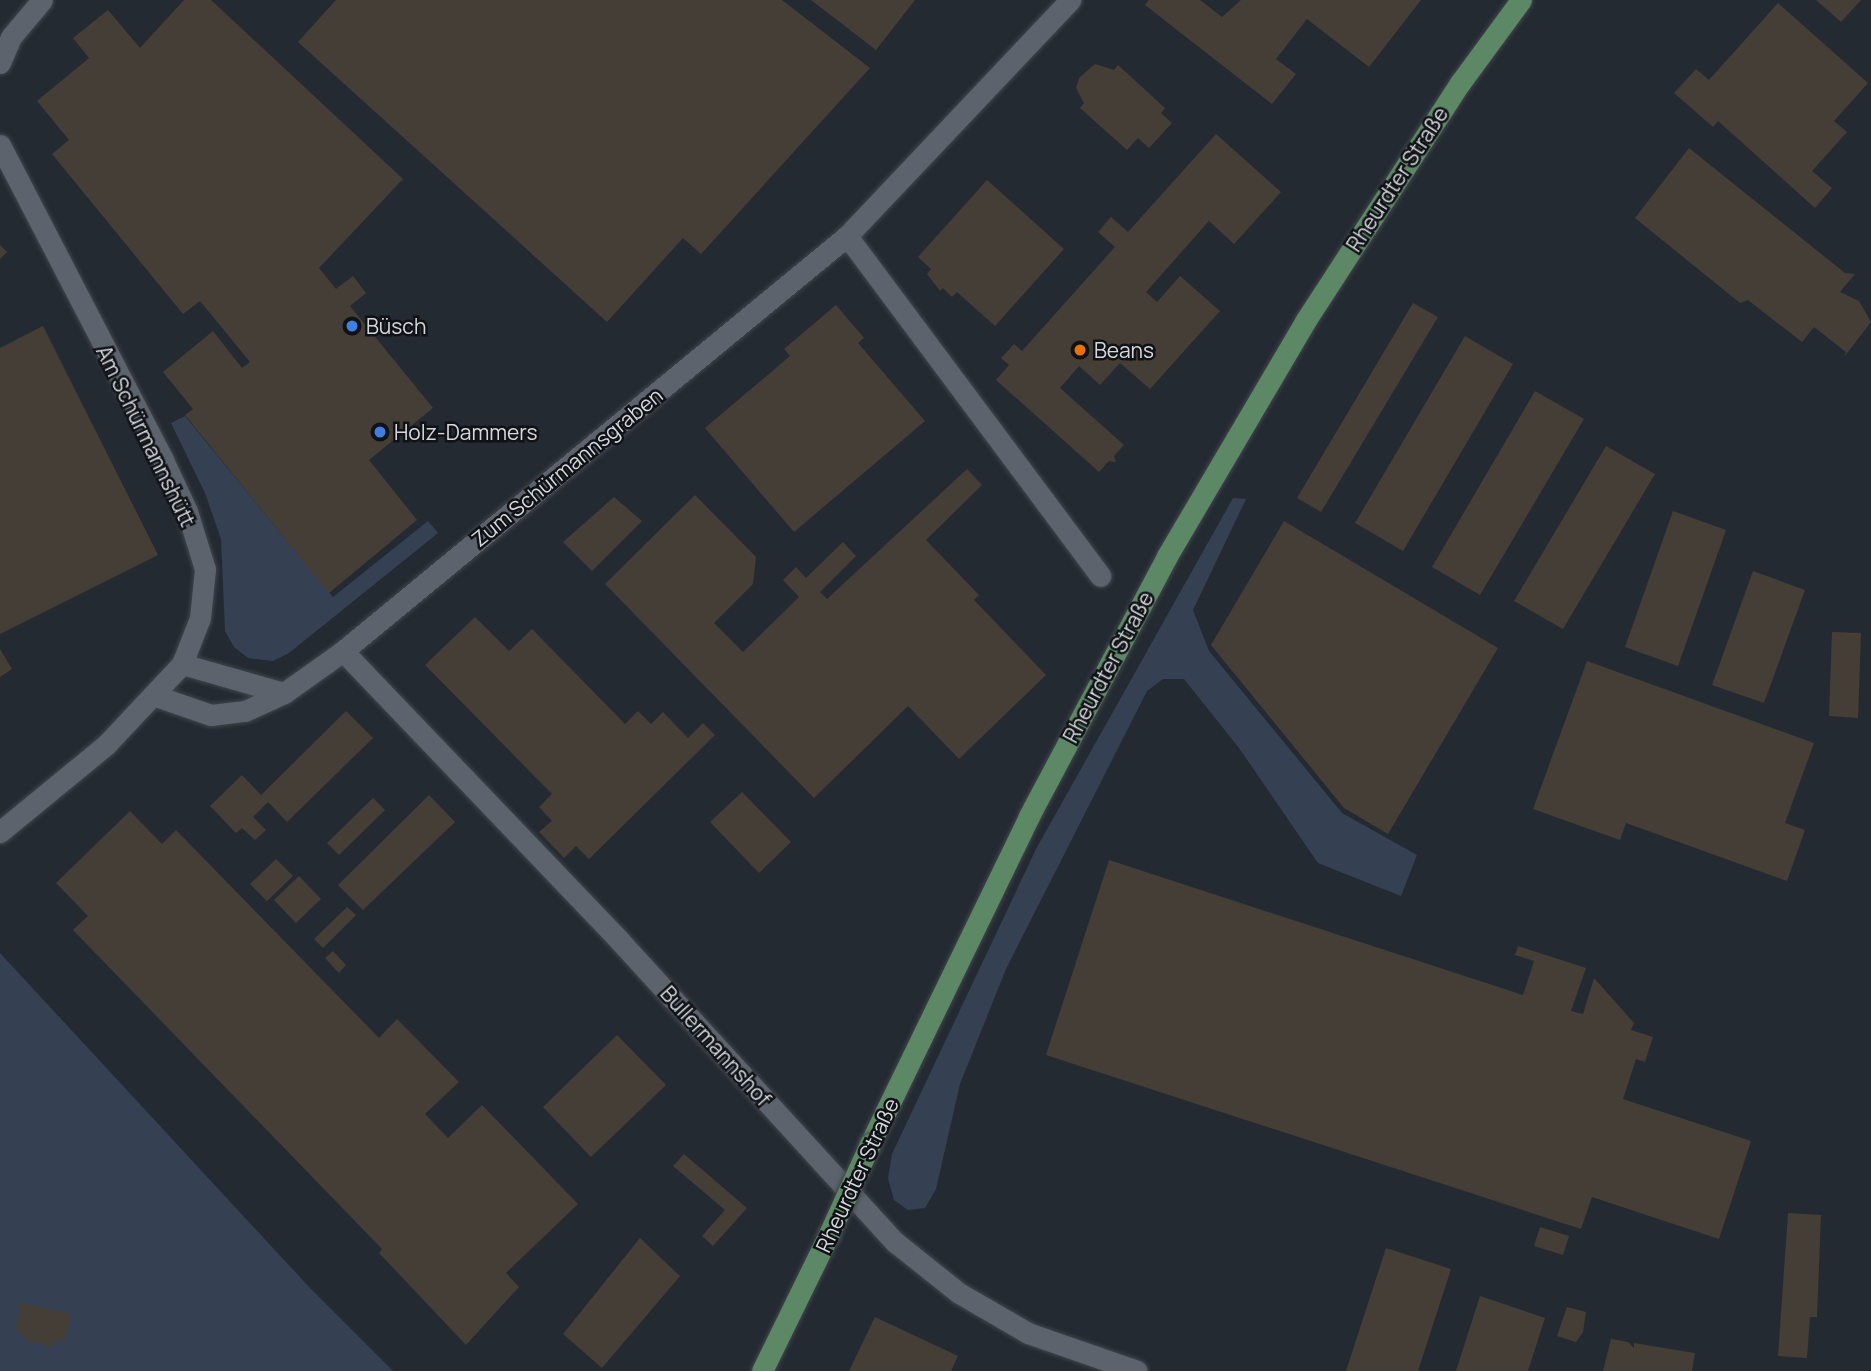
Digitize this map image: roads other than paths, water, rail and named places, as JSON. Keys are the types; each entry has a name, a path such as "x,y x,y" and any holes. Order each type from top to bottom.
{"main road":[{"name":"Rheurdter Straße","path":"762,1371 1029,816 1167,556 1306,320 1460,83 1521,0"}],"street":[{"path":"0,63 10,37 42,0"},
{"name":"Zum Schürmannsgraben","path":"156,696 211,715 245,711 284,693 343,651 847,236 1070,0"},
{"name":"Am Schürmannshütt","path":"0,145 187,511 205,569 200,618 182,664 156,696 107,744 0,832"},
{"path":"847,236 1100,576"},
{"name":"Bullermannshof","path":"343,651 619,940 895,1242 959,1293 1028,1333 1137,1371"},
{"path":"182,664 284,693"}],"place":[{"name":"Büsch","path":"352,326"},
{"name":"Beans","path":"1080,350"},
{"name":"Holz-Dammers","path":"380,432"}]}
